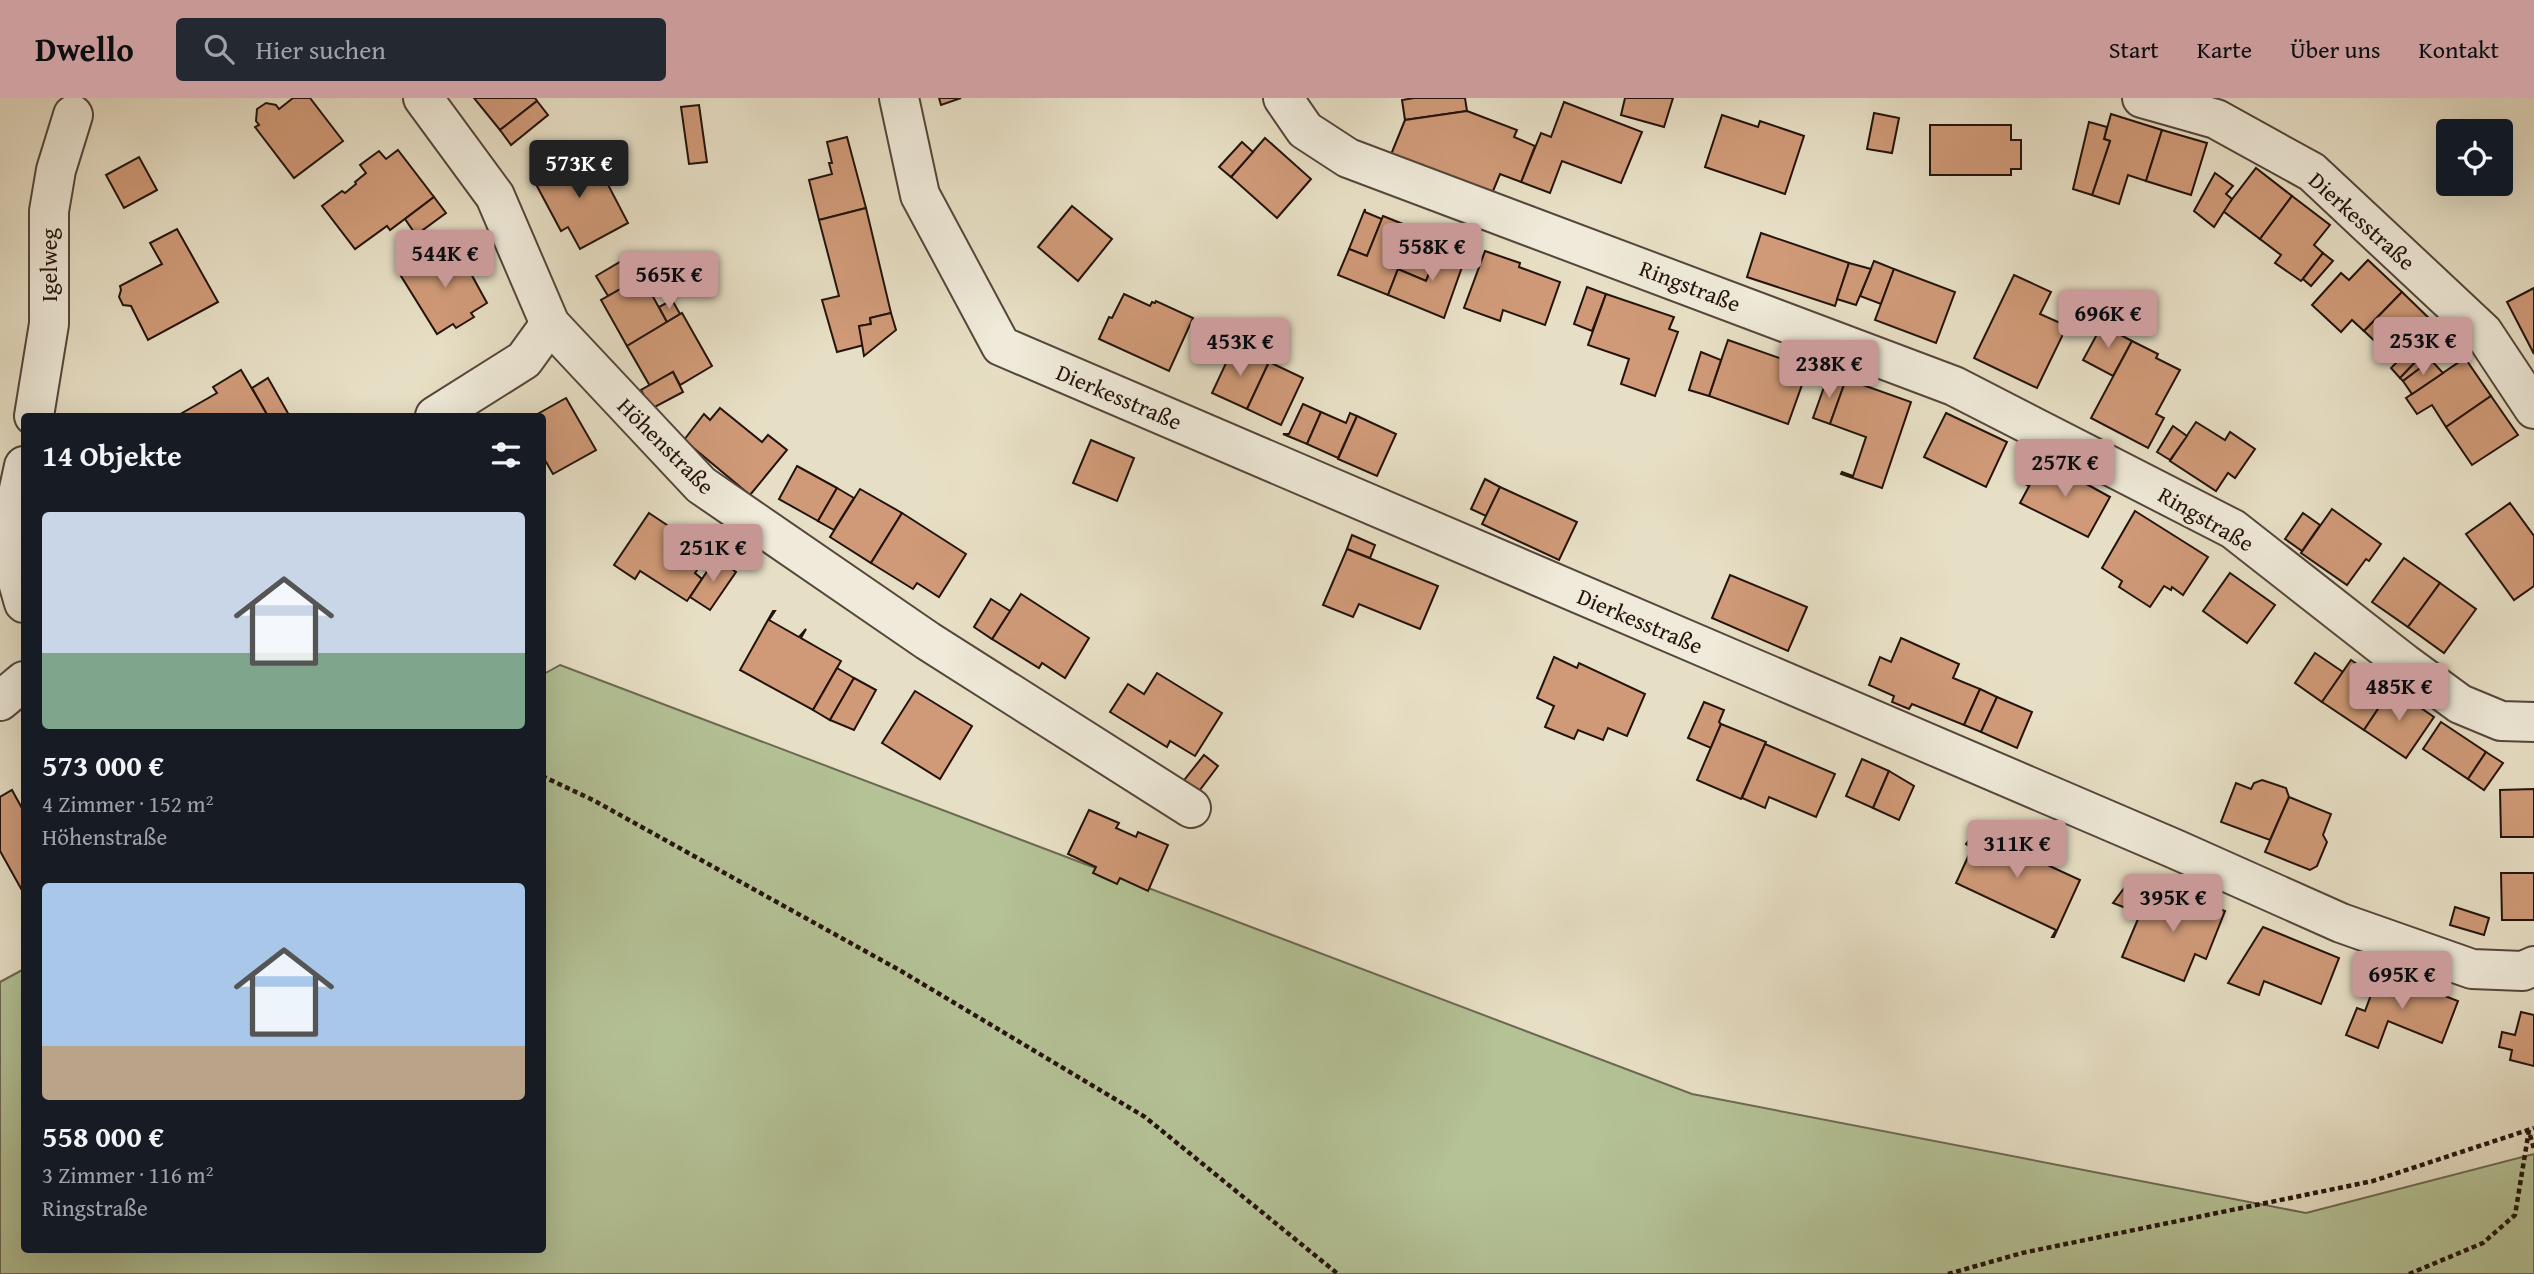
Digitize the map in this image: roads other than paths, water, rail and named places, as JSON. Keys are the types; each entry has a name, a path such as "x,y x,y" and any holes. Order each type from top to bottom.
{"street":[{"name":"Höhenstraße","path":"423,98 495,196 550,324 701,485 928,641 1191,808"},
{"name":"Dierkesstraße","path":"899,98 920,195 1002,346 2175,849 2341,923 2472,969 2523,971 2534,966"},
{"name":"Ringstraße","path":"1283,98 1305,130 1348,158 1954,386 2233,529 2460,704 2501,721 2534,722"},
{"name":"Dierkesstraße","path":"2142,98 2216,118 2312,172 2483,332 2534,409"},
{"name":"Igelweg","path":"35,413 50,324 50,211 56,170 73,114"},
{"path":"440,413 524,360 550,324"},
{"path":"21,481 8,544 21,592"},
{"path":"0,701 21,684"}]}
